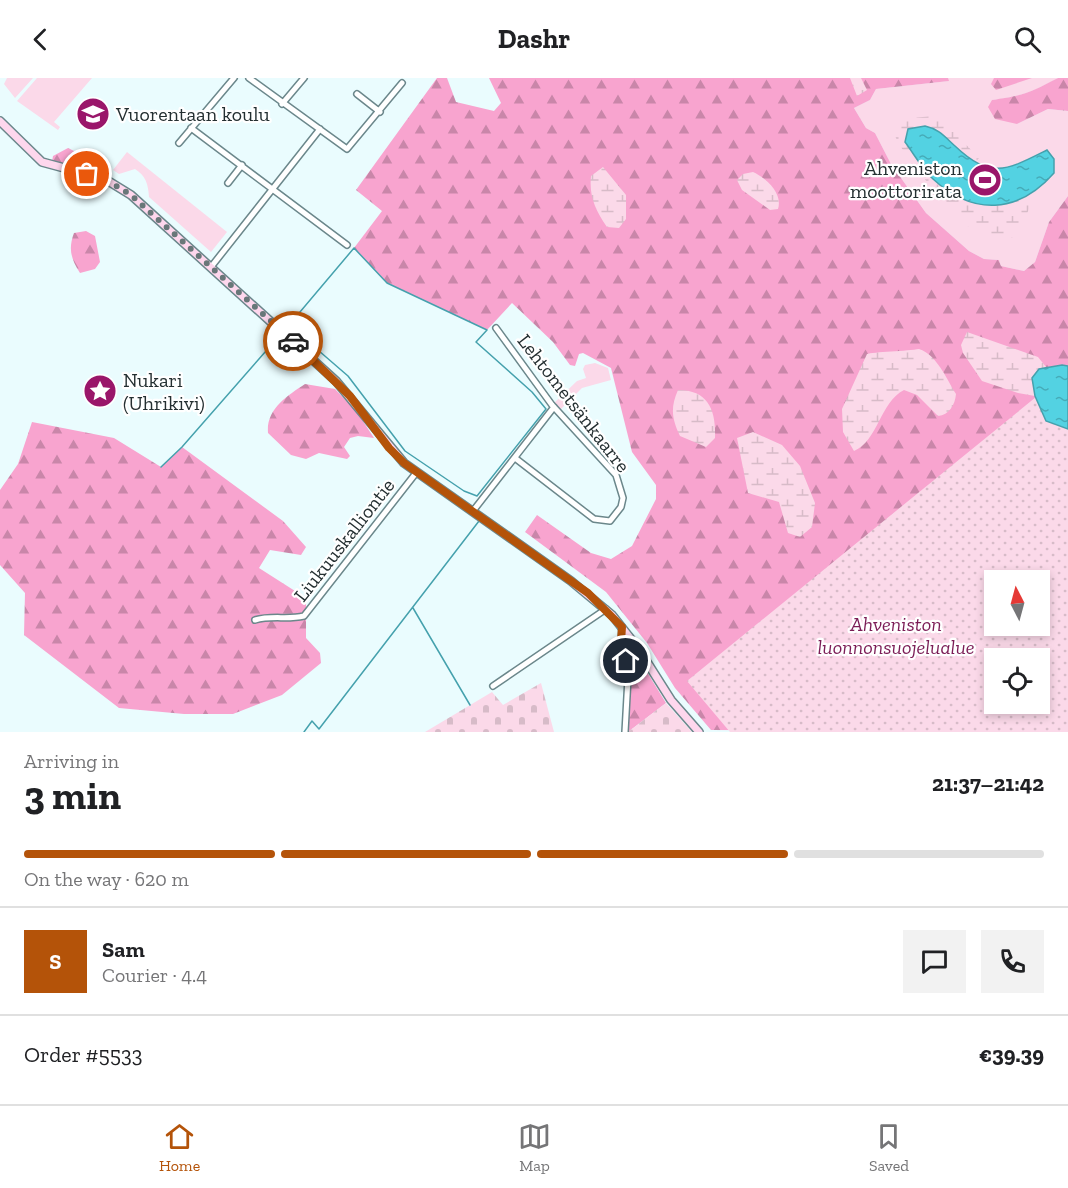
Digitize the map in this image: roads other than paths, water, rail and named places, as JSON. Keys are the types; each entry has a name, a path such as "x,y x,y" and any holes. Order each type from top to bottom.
{"main road":[{"path":"0,121 42,162 97,177 118,186 336,381 389,448 416,473 571,581 606,609 622,627 671,700 699,732"}],"street":[{"path":"179,143 234,78"},
{"path":"249,78 347,149 402,83"},
{"path":"282,104 304,78"},
{"path":"357,94 380,111"},
{"path":"191,128 273,187 347,245"},
{"path":"211,267 320,129"},
{"path":"228,183 242,165"},
{"name":"Lehtometsänkaarre","path":"496,328 554,407 616,475 623,498 616,517 603,522 594,519 515,458"},
{"path":"473,511 554,407"},
{"name":"Liukuuskalliontie","path":"255,620 268,616 293,618 304,616 416,473"},
{"path":"494,686 606,609"},
{"path":"622,627 620,633 628,678 625,732"}],"water":[{"path":"925,126 942,134 968,157 989,167 999,168 1021,163 1047,150 1054,159 1054,173 1040,187 1010,203 979,204 964,199 948,191 933,179 905,142 908,129"},
{"path":"1068,366 1068,429 1046,421 1035,396 1032,378 1039,369"}],"waterway":[{"path":"354,248 387,283 487,330 476,342 532,392 546,409 477,496 464,491 405,451 348,376 289,325 354,248"},
{"path":"161,467 182,447 280,335"},
{"path":"304,732 312,721 319,729 479,521"},
{"path":"413,608 470,705"}],"place":[{"name":"Vuorentaan koulu","path":"93,114"},
{"name":"Ahveniston moottorirata","path":"985,180"},
{"name":"Nukari (Uhrikivi)","path":"100,391"}],"park label":[{"name":"Ahveniston luonnonsuojelualue","path":"896,636"}]}
